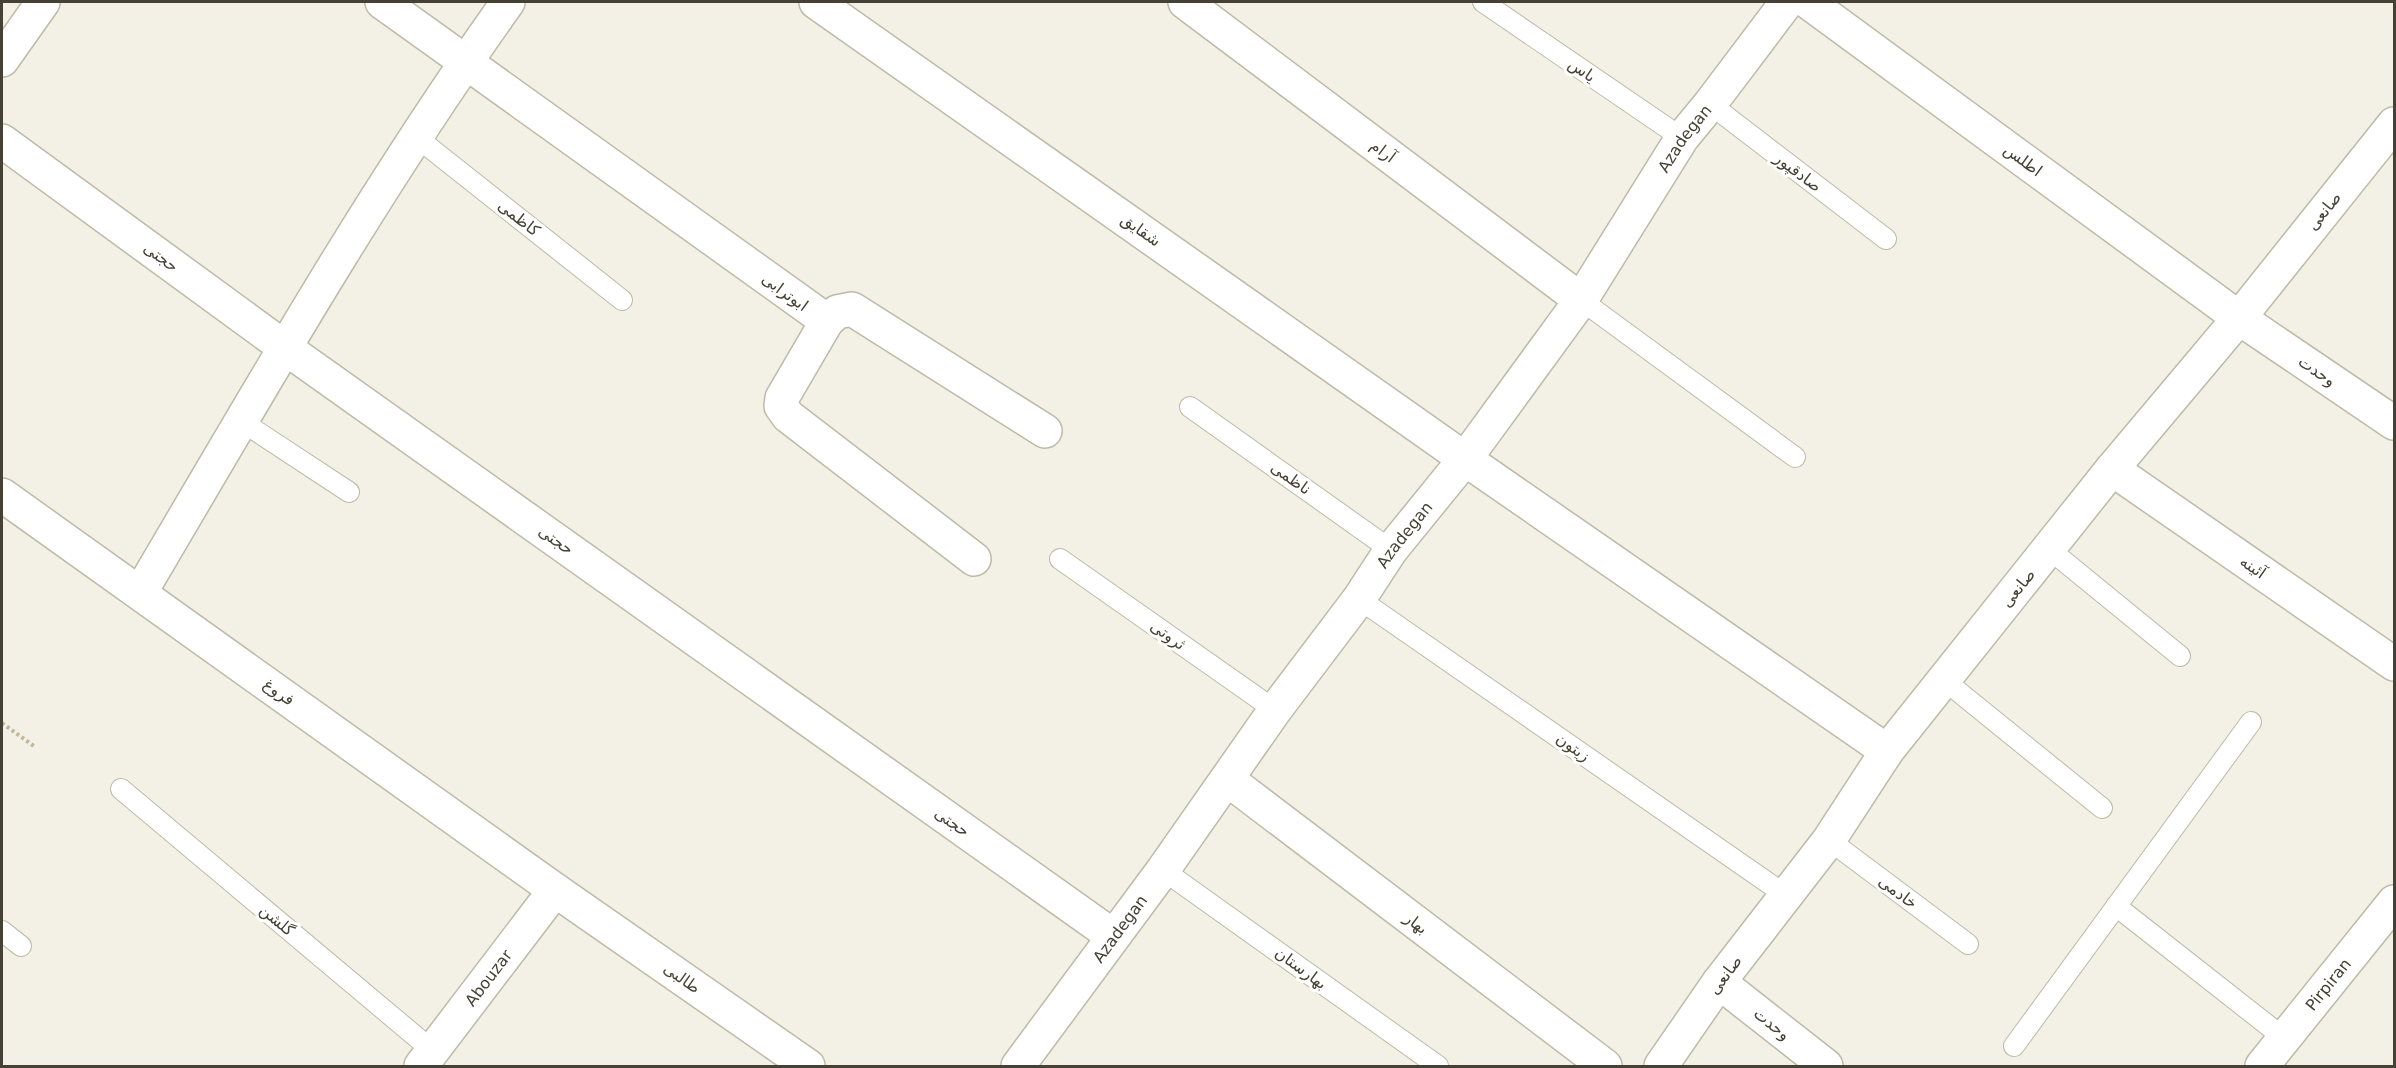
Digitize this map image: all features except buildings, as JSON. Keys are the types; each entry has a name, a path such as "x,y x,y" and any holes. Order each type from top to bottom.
{"street":[{"path":"2,60 43,2"},
{"name":"ابوترابی","path":"382,2 827,321 782,398 781,406 788,416 974,559"},
{"path":"140,593 284,347 415,136 508,2"},
{"name":"شقایق","path":"816,2 1465,459 1887,751"},
{"name":"آرام","path":"1185,2 1581,300"},
{"name":"Azadegan","path":"1018,1066 1163,870 1275,710 1359,599 1391,550 1465,459 1581,300 1682,138 1787,2"},
{"name":"اطلس","path":"1808,2 2239,318"},
{"name":"صانعی","path":"1661,1066 1719,982 1829,840 1887,751 2112,469 2389,140"},
{"name":"حجتی","path":"2,141 284,347 1113,936"},
{"path":"827,321 837,312 852,309 1045,431"},
{"name":"وحدت","path":"2239,318 2394,423"},
{"name":"آئینه","path":"2112,469 2394,664"},
{"name":"فروغ","path":"2,495 555,890"},
{"name":"بهار","path":"1227,779 1605,1066"},
{"name":"Abouzar","path":"427,1059 555,890"},
{"name":"طالبی","path":"555,890 808,1066"},
{"name":"Pirpiran","path":"2263,1066 2394,902"},
{"name":"وحدت","path":"1719,982 1826,1066"}],"lane":[{"name":"یاس","path":"1483,2 1682,138"},
{"name":"صادقپور","path":"1710,104 1886,239"},
{"name":"کاظمی","path":"415,136 622,300"},
{"path":"1581,300 1795,457"},
{"name":"ناظمی","path":"1190,407 1391,550"},
{"path":"241,421 349,492"},
{"path":"2049,549 2180,656"},
{"name":"ثروتی","path":"1060,560 1275,710"},
{"name":"زیتون","path":"1359,599 1787,896"},
{"path":"1944,680 2102,808"},
{"path":"2014,1046 2251,722"},
{"name":"گلشن","path":"121,789 427,1059"},
{"name":"خادمی","path":"1829,840 1968,944"},
{"name":"بهارستان","path":"1163,870 1438,1066"},
{"path":"2116,906 2284,1038"},
{"path":"2,931 21,946"}],"path":[{"path":"2,723 34,746"}]}
